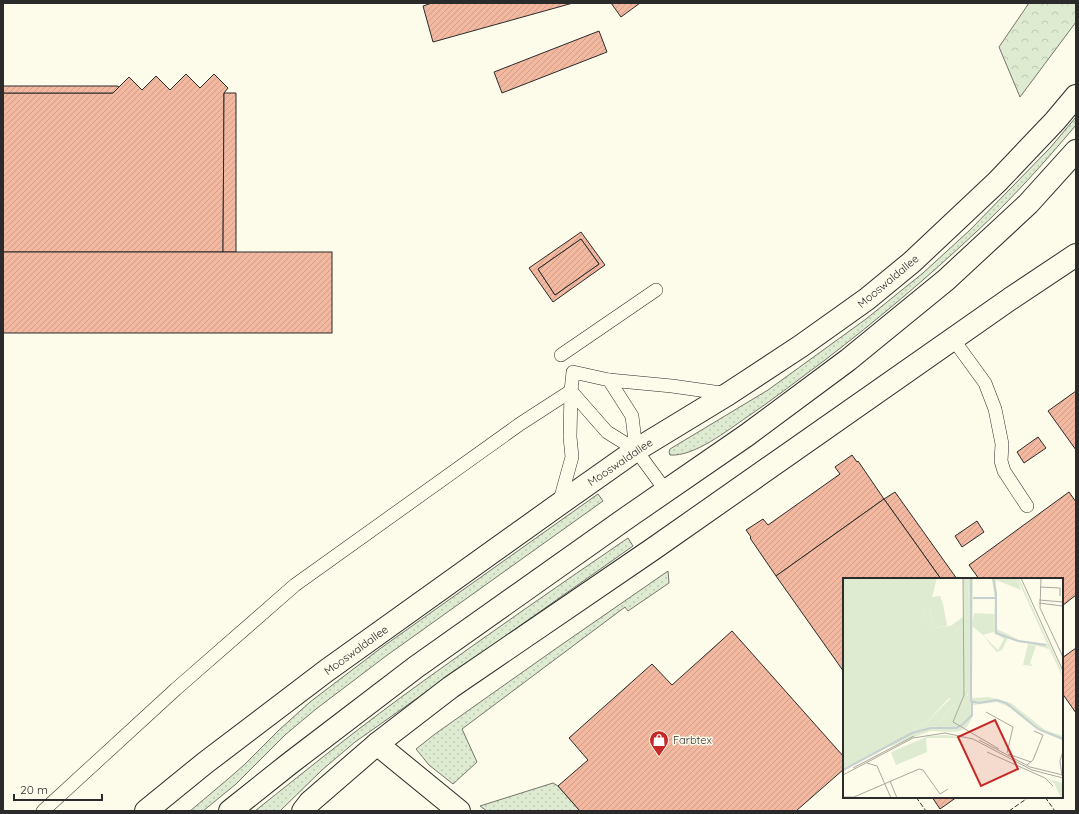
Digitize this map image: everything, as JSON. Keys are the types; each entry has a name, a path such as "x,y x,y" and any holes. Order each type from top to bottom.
{"main road":[{"name":"Mooswaldallee","path":"146,811 205,763 326,671 558,505 636,450 728,394 801,346 867,299 912,262 996,182 1055,121 1076,96"},
{"path":"230,811 416,667 747,435 848,360 946,280 1028,204 1076,151"},
{"path":"303,811 310,802 377,744 451,687 653,549 1076,255"},
{"path":"377,744 459,811"}],"lane":[{"path":"560,355 656,290"},
{"path":"954,339 985,383 997,416 1002,444 1001,461 1004,471 1027,506"},
{"path":"558,505 572,458 570,437 573,372 608,380 672,386 728,394"},
{"path":"608,380 632,416 636,450"},
{"path":"571,392 607,432 636,450 666,491"},
{"path":"43,811 176,689 295,585 520,424 571,392"}],"green space":[{"path":"1029,3 1076,3 1076,22 1020,97 999,47"},
{"path":"1076,117 1076,125 1001,208 939,266 883,314 825,360 721,435 689,452 670,455 670,449 768,390 866,319 923,273 970,230 1050,148"},
{"path":"598,494 603,501 386,656 316,709 285,735 236,784 203,811 190,811 244,765 310,702 381,648"},
{"path":"628,538 633,546 355,742 322,770 280,811 255,811 338,745 401,698 499,627"},
{"path":"668,571 669,583 628,611 625,607 462,729 477,762 453,784 429,765 416,749 551,652"},
{"path":"553,783 558,786 580,811 487,811 480,806"}],"building":[{"path":"432,3 573,3 433,42 423,6"},
{"path":"611,3 640,3 621,17"},
{"path":"599,31 607,52 502,93 494,72"},
{"path":"186,74 200,88 214,74 228,88 224,93 223,252 3,252 3,93 113,93 129,77 142,90 156,76 170,90"},
{"path":"3,86 119,87 113,93 3,93"},
{"path":"224,93 236,93 236,252 223,252"},
{"path":"581,232 605,265 553,302 529,268","holes":["581,239 599,264 555,295 538,269"]},
{"path":"581,239 599,264 555,295 538,269"},
{"path":"3,252 332,252 332,333 3,333"},
{"path":"1076,391 1076,450 1048,411"},
{"path":"1038,437 1046,448 1024,463 1017,452"},
{"path":"852,455 857,462 858,461 884,499 776,576 746,530 763,519 768,525 840,474 835,467"},
{"path":"895,492 956,578 940,578 884,499"},
{"path":"1069,492 1076,502 1076,595 1063,605 1063,578 978,578 969,565"},
{"path":"884,499 940,578 843,578 843,671 776,576"},
{"path":"977,521 984,532 962,547 955,536"},
{"path":"732,631 843,756 843,770 796,811 580,811 558,786 588,760 569,738 652,664 672,685"},
{"path":"1076,648 1076,713 1063,694 1063,657"},
{"path":"933,798 956,798 940,809"}],"fence":[{"path":"917,798 926,811"},
{"path":"1009,811 1028,798"},
{"path":"1046,798 1055,811"}],"place":[{"name":"Farbtex","path":"659,757"}]}
